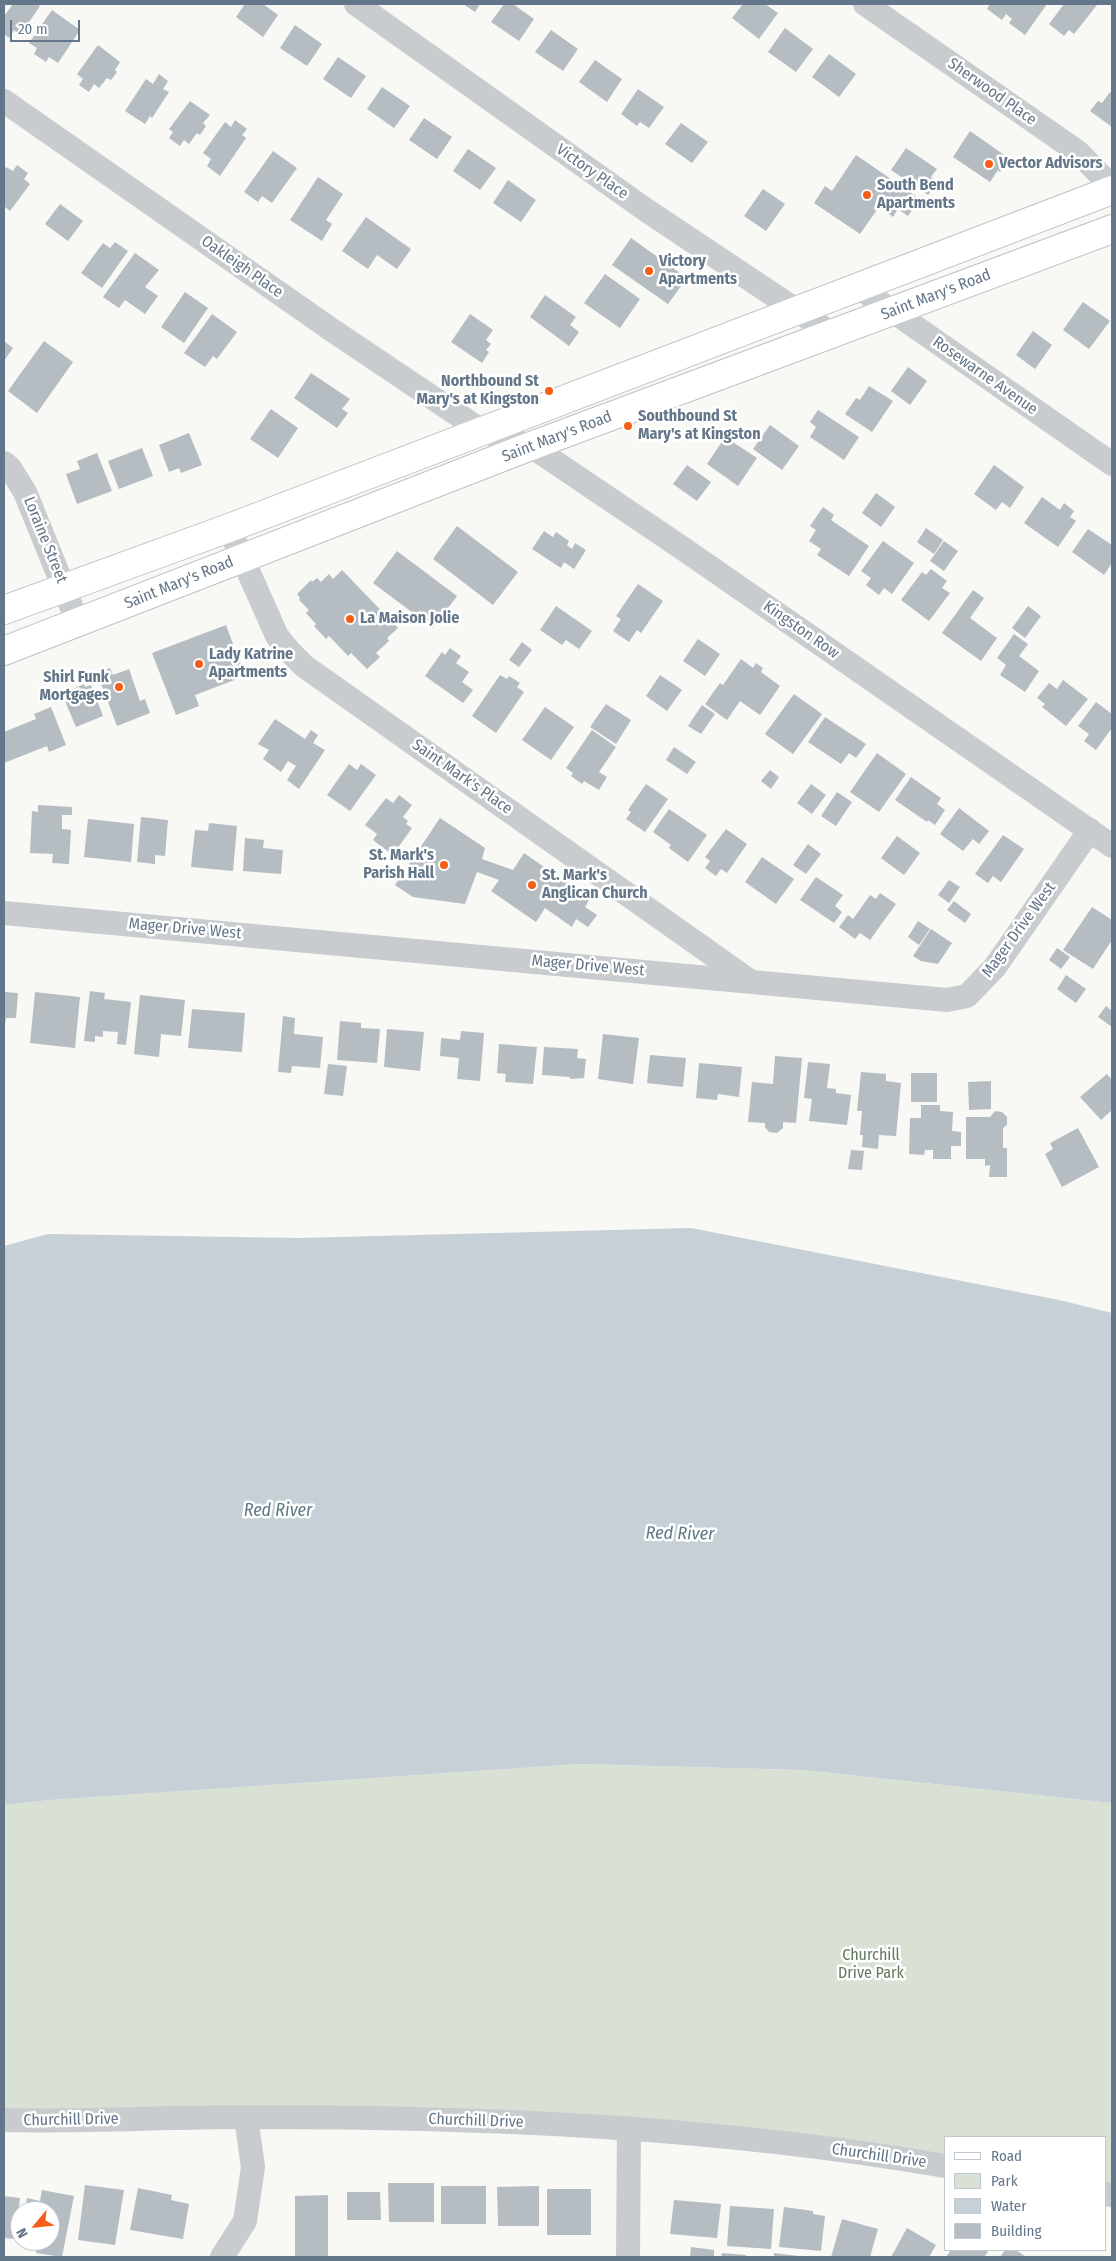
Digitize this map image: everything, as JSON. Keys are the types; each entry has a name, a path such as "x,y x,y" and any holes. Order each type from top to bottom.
{"main road":[{"name":"Saint Mary's Road","path":"4,610 229,528 1112,190"},
{"name":"Saint Mary's Road","path":"4,651 531,446 1112,229"}],"street":[{"name":"Victory Place","path":"356,4 646,210 832,334"},
{"name":"Sherwood Place","path":"865,4 1078,152 1112,186"},
{"name":"Oakleigh Place","path":"4,101 482,431"},
{"name":"Rosewarne Avenue","path":"858,287 1112,464"},
{"name":"Kingston Row","path":"482,431 531,446 685,550 1112,846"},
{"name":"Loraine Street","path":"4,463 10,468 26,492 78,623"},
{"name":"Saint Mark's Place","path":"229,528 277,636 304,666 748,980"},
{"name":"Mager Drive West","path":"4,913 748,980 947,1000 967,996 995,967 1090,830"},
{"name":"Churchill Drive","path":"4,2120 246,2117 492,2120 629,2128 788,2144 894,2157 944,2166"},
{"path":"222,2257 245,2221 253,2167 246,2117"},
{"path":"628,2257 629,2128"}],"green space":[{"name":"Churchill Drive Park","path":"580,1764 803,1770 1112,1803 1112,2195 1106,2194 1106,2136 944,2136 944,2166 629,2128 4,2120 4,1805 50,1800"}],"water":[{"name":"Red River","path":"691,1228 1059,1300 1112,1313 1112,1803 803,1770 580,1764 50,1800 4,1805 4,1246 48,1234 299,1238"}],"building":[{"path":"13,4 37,4 40,6 20,35 14,30 9,38 4,34 4,16"},
{"path":"245,4 263,4 278,15 263,37 236,17"},
{"path":"463,4 480,4 475,12"},
{"path":"504,4 513,4 534,19 519,41 491,22"},
{"path":"743,4 765,4 778,13 759,39 732,18"},
{"path":"990,4 1047,4 1025,35 1009,23 1012,19 1006,14 1002,20 987,9"},
{"path":"1064,4 1097,5 1074,34 1069,30 1064,36 1049,24"},
{"path":"52,10 80,30 58,63 49,57 46,62 34,54 37,48 29,43"},
{"path":"295,25 322,44 307,66 280,48"},
{"path":"785,28 813,49 796,72 768,52"},
{"path":"551,30 578,49 563,71 535,52"},
{"path":"98,45 120,62 115,70 117,72 111,80 107,78 99,88 94,84 89,92 79,85 83,79 77,74"},
{"path":"829,54 856,74 839,97 812,77"},
{"path":"338,57 366,76 351,98 323,79"},
{"path":"595,60 622,79 607,102 579,82"},
{"path":"159,74 168,81 163,89 169,92 152,118 150,116 145,124 125,111 146,79 153,84"},
{"path":"382,87 410,106 394,128 367,109"},
{"path":"638,89 664,107 649,128 640,122 637,126 621,114"},
{"path":"1110,92 1112,94 1112,127 1090,111 1098,101 1102,103"},
{"path":"190,101 210,115 203,123 206,126 200,135 197,133 189,144 184,140 180,146 169,138 173,132 169,129"},
{"path":"424,118 452,137 437,159 409,140"},
{"path":"235,120 247,129 242,135 246,138 220,176 207,166 211,159 203,153 225,122 231,127"},
{"path":"681,123 708,142 692,163 665,144"},
{"path":"970,131 1010,159 1000,172 998,170 990,182 953,157"},
{"path":"906,148 937,169 931,177 938,182 928,195 891,170"},
{"path":"468,149 496,168 480,190 453,171"},
{"path":"273,151 297,168 272,203 262,196 258,202 244,192"},
{"name":"South Bend Apartments","path":"856,155 920,199 908,216 898,209 893,217 879,207 860,234 814,203 825,186 832,191"},
{"path":"17,165 28,173 24,179 30,184 10,211 4,206 4,170 6,167 13,171"},
{"path":"318,177 343,194 326,220 332,224 322,241 290,220"},
{"path":"508,180 536,200 521,222 493,203"},
{"path":"763,189 785,204 766,231 744,216"},
{"path":"60,204 83,221 68,241 45,224"},
{"path":"366,217 411,249 397,269 377,255 368,269 342,251"},
{"name":"Victory Apartments","path":"631,238 687,278 668,304 612,265"},
{"path":"115,242 128,251 102,288 81,273 103,243 110,248"},
{"path":"135,253 159,270 145,287 158,296 145,314 125,300 119,308 103,297"},
{"path":"605,274 640,299 620,328 584,303"},
{"path":"185,292 208,308 184,343 161,327"},
{"path":"545,295 576,317 570,325 579,332 569,346 530,317"},
{"path":"1083,302 1110,321 1089,349 1063,330"},
{"path":"212,314 237,332 217,359 213,356 205,367 184,353"},
{"path":"470,314 493,330 486,340 491,344 486,350 489,352 482,363 451,342"},
{"path":"1033,331 1052,345 1035,369 1016,355"},
{"path":"4,341 13,348 4,361"},
{"path":"44,341 73,362 37,413 8,391"},
{"path":"908,367 927,381 910,405 891,391"},
{"path":"311,373 350,399 342,409 348,413 337,428 294,398"},
{"path":"869,386 893,401 872,432 845,414 856,398 860,400"},
{"path":"271,409 298,428 278,458 250,439"},
{"path":"818,410 859,437 844,460 810,437 816,427 810,422"},
{"path":"770,425 799,446 782,470 753,449"},
{"path":"189,433 202,465 181,473 179,468 169,472 159,445"},
{"path":"725,437 757,458 738,486 707,464"},
{"path":"142,448 153,476 119,489 108,461"},
{"path":"97,453 112,491 77,504 66,474 80,469 77,461"},
{"path":"687,465 711,482 697,501 673,484"},
{"path":"994,465 1024,487 1010,508 1002,502 996,510 974,494"},
{"path":"876,493 895,507 881,527 862,513"},
{"path":"1042,497 1060,510 1064,503 1074,511 1070,517 1076,521 1058,547 1024,523"},
{"path":"823,507 834,515 831,520 869,546 849,576 817,555 821,549 809,541 816,530 810,526"},
{"path":"457,526 518,572 493,605 433,559"},
{"path":"926,528 943,540 934,554 917,542"},
{"path":"1088,529 1112,545 1112,563 1104,575 1072,552"},
{"path":"544,531 553,537 556,532 569,541 567,545 572,549 575,543 586,550 574,569 564,562 561,568 532,549"},
{"path":"883,541 914,563 892,594 884,588 879,595 866,585 871,578 861,571"},
{"path":"944,541 958,551 944,571 930,561"},
{"path":"397,551 457,596 433,628 373,583"},
{"path":"931,569 947,581 942,588 950,593 929,621 901,600 922,572 926,575"},
{"name":"La Maison Jolie","path":"342,570 398,628 387,638 389,641 376,653 380,657 367,669 351,653 348,656 329,636 326,639 314,626 316,624 306,613 309,610 299,600 300,598 297,594 311,580 312,582 317,578 321,582 329,574 333,579"},
{"path":"638,584 663,601 641,633 637,630 629,642 613,631 621,619 616,616"},
{"path":"973,590 984,598 970,618 997,638 981,661 942,633"},
{"path":"556,606 592,631 579,649 566,640 562,645 540,630"},
{"path":"1028,606 1041,616 1025,638 1012,628"},
{"name":"Lady Katrine Apartments","path":"226,625 245,676 195,695 199,706 176,715 152,653"},
{"path":"1014,634 1028,644 1019,656 1039,671 1025,692 1000,675 1006,665 997,658"},
{"path":"698,639 720,654 705,676 683,661"},
{"path":"522,642 532,650 519,667 509,660"},
{"path":"450,648 461,656 456,663 469,672 462,682 473,690 463,703 425,676 442,652 445,655"},
{"path":"741,659 753,668 756,663 763,668 761,672 780,686 760,715 740,701 727,720 705,704 720,683 723,685"},
{"name":"Shirl Funk Mortgages","path":"110,668 113,675 129,669 140,701 145,699 150,713 117,726 97,673"},
{"path":"500,675 507,679 509,676 520,683 517,687 524,692 496,733 472,716"},
{"path":"660,675 682,690 667,711 646,696"},
{"path":"1063,680 1088,699 1066,726 1042,707 1045,704 1037,698 1049,683 1057,689"},
{"path":"84,684 85,687 91,685 103,716 76,727 62,694"},
{"path":"794,694 822,714 793,754 765,734"},
{"path":"1096,702 1112,714 1112,728 1096,750 1084,741 1089,734 1078,726"},
{"path":"606,704 631,720 616,744 590,727"},
{"path":"702,705 715,714 701,734 688,726"},
{"path":"51,707 66,745 49,752 47,746 4,763 4,732 36,719 34,714"},
{"path":"545,707 574,727 551,760 522,740"},
{"path":"825,717 866,744 856,758 849,753 841,764 808,742"},
{"path":"275,719 305,739 311,730 318,735 313,743 325,750 299,789 287,780 296,766 288,761 281,772 263,759 269,750 258,744"},
{"path":"592,730 616,747 599,772 607,777 599,790 584,781 582,784 571,776 573,773 566,768"},
{"path":"674,747 696,762 687,774 666,760"},
{"path":"877,753 906,774 879,812 850,792"},
{"path":"349,764 357,770 361,764 376,775 350,811 327,795"},
{"path":"770,770 779,777 771,789 761,781"},
{"path":"911,777 941,798 937,804 945,810 935,825 928,820 927,822 895,800"},
{"path":"646,784 668,799 645,832 626,819 631,812 628,810"},
{"path":"811,784 826,795 812,814 797,803"},
{"path":"837,792 852,802 836,826 821,816"},
{"path":"399,795 412,805 403,817 408,821 406,824 412,828 397,849 394,845 389,852 373,840 377,834 365,825 386,798 393,803"},
{"path":"38,805 72,807 72,815 62,815 62,829 71,830 69,864 52,863 53,854 30,853 32,811 38,812"},
{"path":"959,808 989,831 979,844 973,839 963,851 940,834"},
{"path":"669,809 707,835 688,862 669,848 671,845 653,832"},
{"path":"141,817 168,820 165,856 155,855 155,864 137,862"},
{"path":"440,818 485,848 482,859 513,870 524,853 590,899 585,907 597,915 588,927 576,919 572,927 545,908 536,922 491,891 499,880 477,872 465,904 413,897 395,885"},
{"path":"88,819 134,824 131,862 84,857"},
{"path":"209,823 237,826 233,871 191,867 195,830 208,831"},
{"path":"726,829 747,844 727,873 721,869 716,876 705,868 710,861 705,857"},
{"path":"1003,835 1024,849 1001,882 993,876 988,883 975,874"},
{"path":"897,836 920,853 904,875 881,858"},
{"path":"245,838 264,840 263,848 283,850 281,874 243,871"},
{"path":"808,844 821,854 806,874 793,865"},
{"path":"762,857 794,879 776,904 745,882"},
{"path":"816,877 843,895 835,906 842,912 834,923 800,900"},
{"path":"949,880 960,887 949,903 938,895"},
{"path":"880,893 896,904 870,940 860,933 855,939 839,927 848,915 853,919 870,895 876,899"},
{"path":"954,901 971,914 965,923 947,910"},
{"path":"1092,907 1112,920 1112,940 1093,969 1063,950"},
{"path":"918,921 930,929 919,945 908,937"},
{"path":"931,929 952,943 938,964 921,961 913,956"},
{"path":"1057,948 1070,957 1061,969 1049,960"},
{"path":"1066,975 1086,989 1076,1003 1057,989"},
{"path":"90,991 105,993 104,999 131,1002 126,1045 117,1044 118,1032 103,1031 103,1037 95,1036 95,1042 84,1041"},
{"path":"4,992 18,993 16,1018 6,1018 5,1024"},
{"path":"35,992 80,997 75,1048 30,1043"},
{"path":"140,995 185,1000 181,1036 161,1034 159,1057 134,1054"},
{"path":"1106,1006 1112,1011 1112,1027 1098,1017"},
{"path":"192,1009 245,1013 242,1052 188,1048"},
{"path":"283,1016 295,1018 294,1034 323,1037 320,1068 292,1066 291,1073 278,1072"},
{"path":"340,1021 361,1023 361,1028 380,1029 377,1063 337,1060"},
{"path":"387,1029 424,1032 420,1071 384,1067"},
{"path":"461,1031 484,1033 480,1081 457,1079 459,1058 440,1056 441,1038 460,1040"},
{"path":"603,1034 639,1038 633,1084 598,1079"},
{"path":"499,1044 537,1047 533,1084 505,1082 506,1074 497,1073"},
{"path":"544,1047 578,1049 577,1058 586,1059 584,1078 571,1079 569,1077 542,1075"},
{"path":"650,1055 686,1058 683,1087 647,1083"},
{"path":"775,1056 802,1058 796,1123 783,1122 783,1128 777,1133 769,1132 765,1127 765,1123 748,1122 752,1082 773,1084"},
{"path":"808,1062 830,1064 827,1088 836,1089 836,1093 851,1095 847,1125 809,1121 812,1099 804,1098"},
{"path":"699,1063 742,1067 739,1097 718,1094 717,1100 696,1098"},
{"path":"328,1064 347,1066 343,1096 324,1094"},
{"path":"861,1072 886,1074 886,1081 901,1083 896,1136 879,1135 878,1149 862,1147 863,1135 860,1135 862,1111 857,1111"},
{"path":"911,1073 937,1073 937,1102 911,1102"},
{"path":"1107,1074 1112,1080 1112,1110 1101,1120 1080,1097"},
{"path":"991,1081 991,1109 969,1110 968,1082"},
{"path":"921,1105 940,1105 940,1111 953,1112 952,1131 961,1132 961,1146 951,1146 951,1159 933,1159 933,1150 925,1150 924,1155 909,1154 910,1118 921,1118"},
{"path":"995,1111 1002,1112 1007,1117 1007,1125 1003,1128 1003,1148 1007,1148 1007,1177 989,1177 990,1165 985,1166 985,1159 966,1159 966,1117 990,1117"},
{"path":"1078,1128 1099,1167 1062,1187 1045,1154 1053,1149 1050,1143"},
{"path":"851,1150 864,1151 862,1170 848,1169"},
{"path":"388,2183 434,2183 434,2222 389,2222"},
{"path":"85,2185 124,2190 115,2245 78,2240"},
{"path":"441,2186 486,2186 486,2224 441,2224"},
{"path":"539,2186 539,2226 498,2226 497,2187"},
{"path":"138,2188 172,2195 171,2200 189,2204 183,2239 130,2230"},
{"path":"547,2189 591,2189 591,2235 547,2235"},
{"path":"42,2190 74,2196 62,2257 36,2253 36,2251 60,2251 60,2201 40,2201"},
{"path":"347,2192 380,2192 381,2220 347,2220"},
{"path":"328,2195 328,2257 295,2257 295,2196"},
{"path":"4,2196 20,2198 20,2201 10,2201 10,2239 4,2238"},
{"path":"27,2198 40,2201 27,2201"},
{"path":"674,2200 721,2204 717,2238 670,2234"},
{"path":"730,2206 774,2209 771,2249 727,2246"},
{"path":"784,2207 813,2211 813,2214 825,2216 821,2251 779,2247"},
{"path":"842,2219 878,2229 870,2257 831,2257"},
{"path":"907,2228 936,2245 929,2257 891,2257"},
{"path":"691,2247 714,2250 714,2257 690,2257"},
{"path":"950,2251 988,2252 984,2257 946,2257"},
{"path":"1004,2251 1017,2251 1026,2257 1000,2257"},
{"path":"722,2253 746,2255 746,2257 721,2257"},
{"path":"774,2253 799,2256 799,2257 774,2257"}],"place":[{"name":"Vector Advisors","path":"989,164"},
{"name":"South Bend Apartments","path":"867,195"},
{"name":"Victory Apartments","path":"649,271"},
{"name":"Northbound St Mary's at Kingston","path":"549,391"},
{"name":"Southbound St Mary's at Kingston","path":"628,426"},
{"name":"La Maison Jolie","path":"350,619"},
{"name":"Lady Katrine Apartments","path":"199,664"},
{"name":"Shirl Funk Mortgages","path":"119,687"},
{"name":"St. Mark's Parish Hall","path":"444,865"},
{"name":"St. Mark's Anglican Church","path":"532,885"}]}
